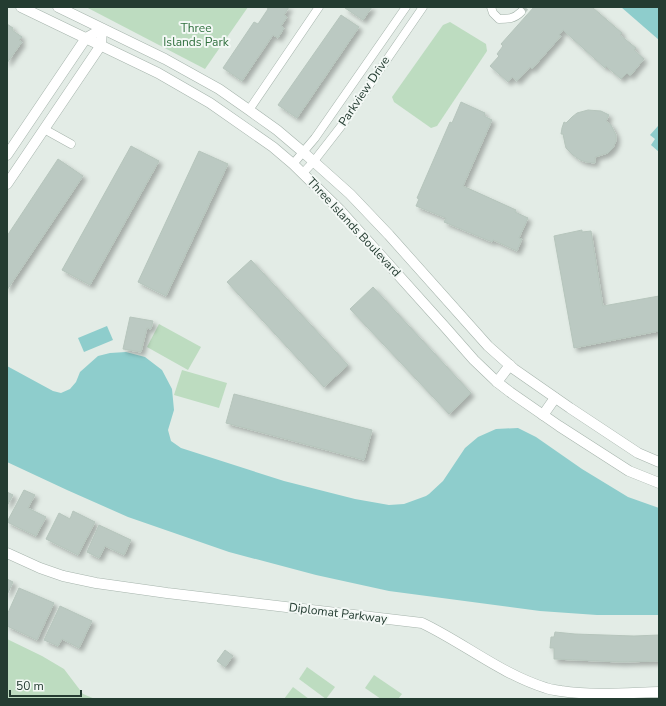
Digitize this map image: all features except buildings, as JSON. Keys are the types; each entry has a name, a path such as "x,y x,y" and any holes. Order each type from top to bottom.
{"street":[{"name":"Three Islands Boulevard","path":"21,7 158,73 210,103 273,147 303,173 339,209 474,360 497,382 543,415 629,471 659,483"},
{"name":"Three Islands Boulevard","path":"58,7 165,59 219,89 277,130 350,194 488,346 510,365 555,398 638,453 659,462"},
{"path":"249,110 320,7"},
{"name":"Parkview Drive","path":"292,164 315,138 406,7"},
{"name":"Parkview Drive","path":"303,173 342,125 423,7"},
{"path":"491,7 493,13 499,19 509,19 521,12"},
{"path":"7,155 86,38 102,28"},
{"path":"7,184 101,45 102,28"},
{"path":"44,129 71,144"},
{"path":"497,382 510,365"},
{"path":"543,415 555,398"},
{"name":"Diplomat Parkway","path":"7,553 40,568 63,576 96,583 167,593 422,623 439,631 522,679 548,688 577,693 603,694 659,692"}],"green space":[{"name":"Three Islands Park","path":"86,7 248,7 205,69"},
{"path":"450,22 486,44 487,51 437,126 431,128 394,102 392,97 443,25"},
{"path":"159,324 201,347 188,370 147,347"},
{"path":"182,370 227,383 219,408 174,395"},
{"path":"7,639 42,656 64,669 83,694 95,699 7,699"},
{"path":"307,667 335,687 326,699 299,679"},
{"path":"374,675 402,694 398,699 381,699 365,688"},
{"path":"293,687 309,699 284,699"}],"water":[{"path":"621,7 659,7 659,40"},
{"path":"658,126 659,152 651,145 655,139 650,135"},
{"path":"107,326 113,340 84,352 78,338"},
{"path":"126,352 145,357 162,370 172,389 174,410 168,430 171,441 181,448 284,481 355,499 389,505 404,504 426,496 443,481 465,448 478,437 496,429 518,428 536,437 582,469 628,497 659,508 659,615 597,615 540,611 389,591 316,575 229,552 128,517 7,462 7,366 53,391 61,393 70,389 76,382 80,372 98,356 110,353"}],"tunnel":[{"path":"521,12 525,7"}]}
